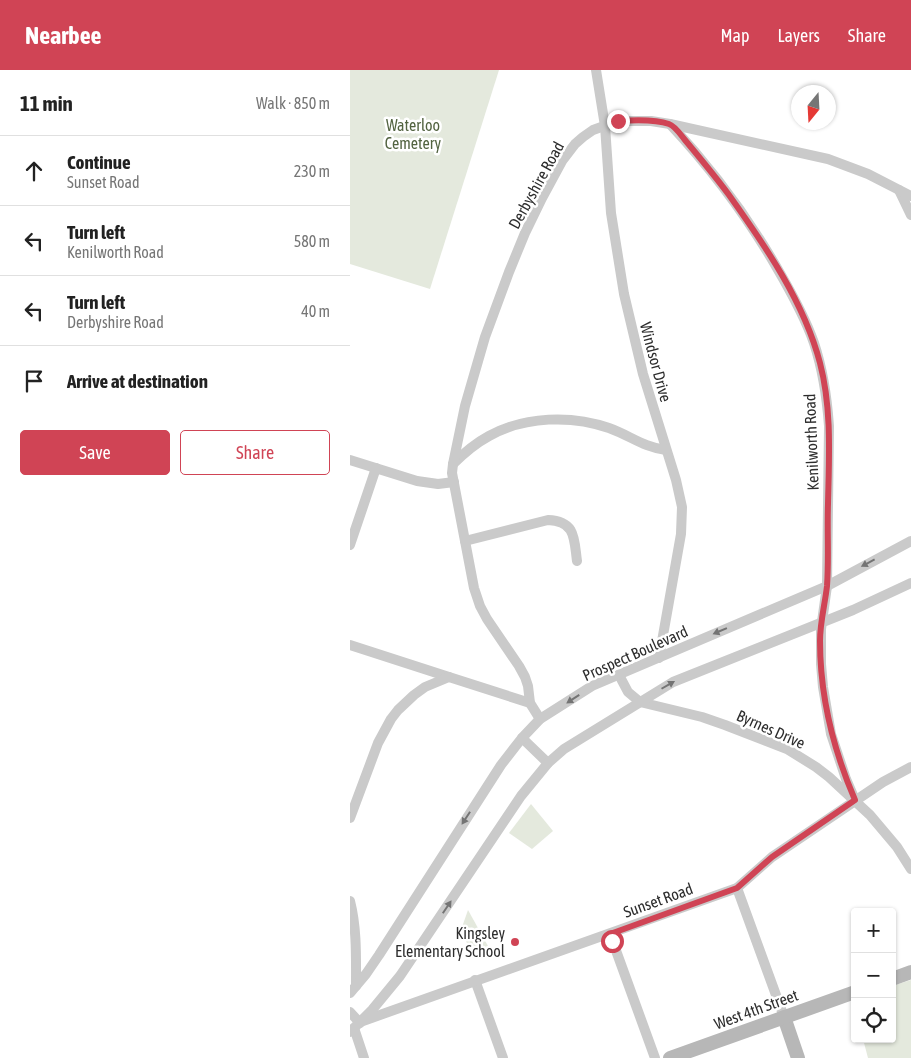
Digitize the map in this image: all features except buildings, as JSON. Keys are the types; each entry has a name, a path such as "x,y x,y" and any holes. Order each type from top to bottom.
{"main road":[{"path":"896,978 911,972"},
{"name":"West 4th Street","path":"670,1058 851,993"},
{"path":"784,1018 798,1058"}],"street":[{"name":"Windsor Drive","path":"596,70 605,126 611,213 624,294 643,374 680,493 682,507 681,534 659,658"},
{"name":"Derbyshire Road","path":"454,482 453,464 465,406 485,337 509,272 542,198 568,152 593,130 626,120 670,124 828,159 868,174 911,196"},
{"name":"Kenilworth Road","path":"670,124 726,191 775,265 798,306 820,364 825,385 829,426 827,586 820,640 821,664 826,711 838,756 855,800"},
{"path":"899,190 911,215"},
{"path":"453,464 471,448 503,429 550,419 595,424 624,434 646,445 666,450"},
{"path":"350,460 428,484 454,482 474,588 480,606 525,677 530,703 540,719"},
{"path":"350,545 376,468"},
{"path":"466,541 548,520 556,521 564,523 574,535 577,561"},
{"name":"Prospect Boulevard","path":"353,989 379,955 491,779 522,738 540,719 592,686 827,586 911,541"},
{"path":"356,1026 400,976 521,796 548,763 564,749 673,682 852,610 911,583"},
{"path":"350,645 530,703"},
{"path":"619,675 628,692 640,702"},
{"path":"350,818 378,744 391,719 398,710 425,687 449,677"},
{"name":"Byrnes Drive","path":"640,702 702,717 787,749 816,767 855,800 884,830 911,869"},
{"path":"522,738 548,763"},
{"name":"Sunset Road","path":"356,1026 476,980 737,888 772,857 855,800 911,767"},
{"path":"737,888 784,1018"},
{"path":"350,901 356,930 353,989"},
{"path":"610,934 655,1058"},
{"path":"476,980 503,1058"},
{"path":"350,1012 356,1026 364,1058"}],"green space":[{"name":"Waterloo Cemetery","path":"350,70 499,70 430,289 350,264"},
{"path":"531,804 553,831 532,849 509,833"},
{"path":"468,910 488,946 472,954 461,930"},
{"path":"911,980 911,1058 868,1058 864,1043 896,1043 896,985"}],"place":[{"name":"Kingsley Elementary School","path":"515,942"}],"route":[{"path":"612,941 610,934 737,888 772,857 855,800 831,734 823,688 820,640 827,586 829,426 825,385 814,344 798,306 766,249 726,191 682,136 670,124 634,120 618,121"}]}
